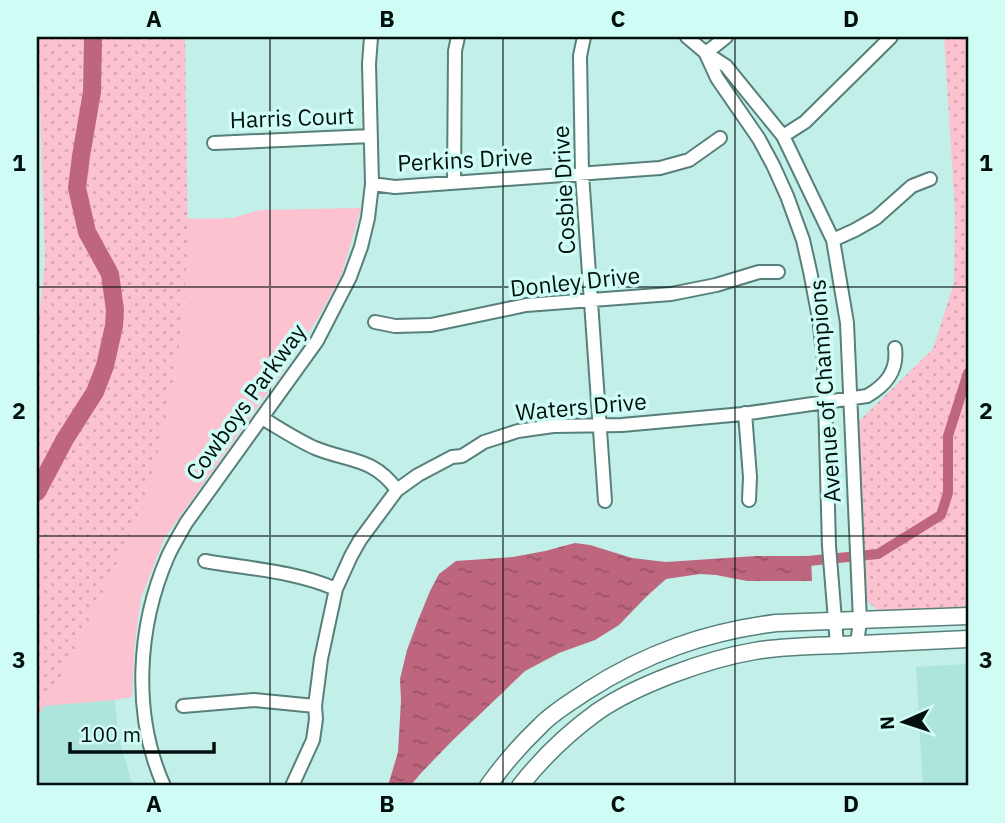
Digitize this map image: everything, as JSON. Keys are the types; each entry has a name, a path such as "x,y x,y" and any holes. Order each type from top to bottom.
{"main road":[{"path":"488,786 541,724 568,703 626,667 680,643 746,627 776,623 968,616"},
{"path":"520,786 568,734 606,707 654,682 719,659 791,647 968,639"}],"street":[{"name":"Cowboys Parkway","path":"164,786 145,716 143,655 151,607 169,554 186,523 317,341 351,277 362,247 372,184 369,64 371,37"},
{"path":"454,183 457,37"},
{"name":"Cosbie Drive","path":"584,37 580,56 582,174 605,502"},
{"name":"Avenue of Champions","path":"687,37 726,66 783,136 832,240 847,323 860,621 857,644"},
{"path":"706,53 726,37"},
{"path":"783,136 805,122 891,37"},
{"name":"Avenue of Champions","path":"706,53 717,78 774,165 803,240 819,317 824,360 829,547 837,645"},
{"name":"Harris Court","path":"214,143 371,136"},
{"name":"Perkins Drive","path":"372,184 395,187 660,168 689,160 720,138"},
{"path":"832,240 876,218 912,186 930,179"},
{"name":"Donley Drive","path":"375,322 395,326 431,325 526,305 671,294 716,285 759,272 778,272"},
{"name":"Waters Drive","path":"292,786 313,740 321,659 337,589 355,547 397,490 452,457 462,456 484,443 518,431 553,426 646,423 867,396 888,380 895,368 895,348"},
{"path":"745,413 749,500"},
{"path":"262,418 317,448 379,470 390,479 397,490"},
{"path":"205,561 289,573 337,589"},
{"path":"183,706 254,700 315,706"}],"shaded area":[{"path":"38,37 185,37 188,245 183,326 165,425 146,501 69,662 37,718 37,337 45,262"},
{"path":"944,37 968,37 968,607 881,613 869,603 866,596 858,422 933,349 954,283 955,210"},
{"path":"361,208 342,274 318,318 164,539 141,598 132,697 43,706 69,662 146,501 165,425 183,326 187,219 233,218 260,210"},
{"path":"968,664 968,783 923,786 916,667"},
{"path":"115,700 118,736 133,786 37,786 37,718 43,706"}],"water":[{"path":"575,543 632,558 666,562 756,556 811,556 812,581 747,581 700,574 666,579 619,625 595,640 559,653 525,671 453,740 410,786 388,786 398,752 400,679 417,623 439,574 456,561 513,557"}],"waterway":[{"path":"37,492 65,439 95,392 105,366 114,326 115,310 110,274 87,232 77,188 92,92 93,37"},
{"path":"798,562 878,554 941,515 948,493 948,436 968,373"}]}
